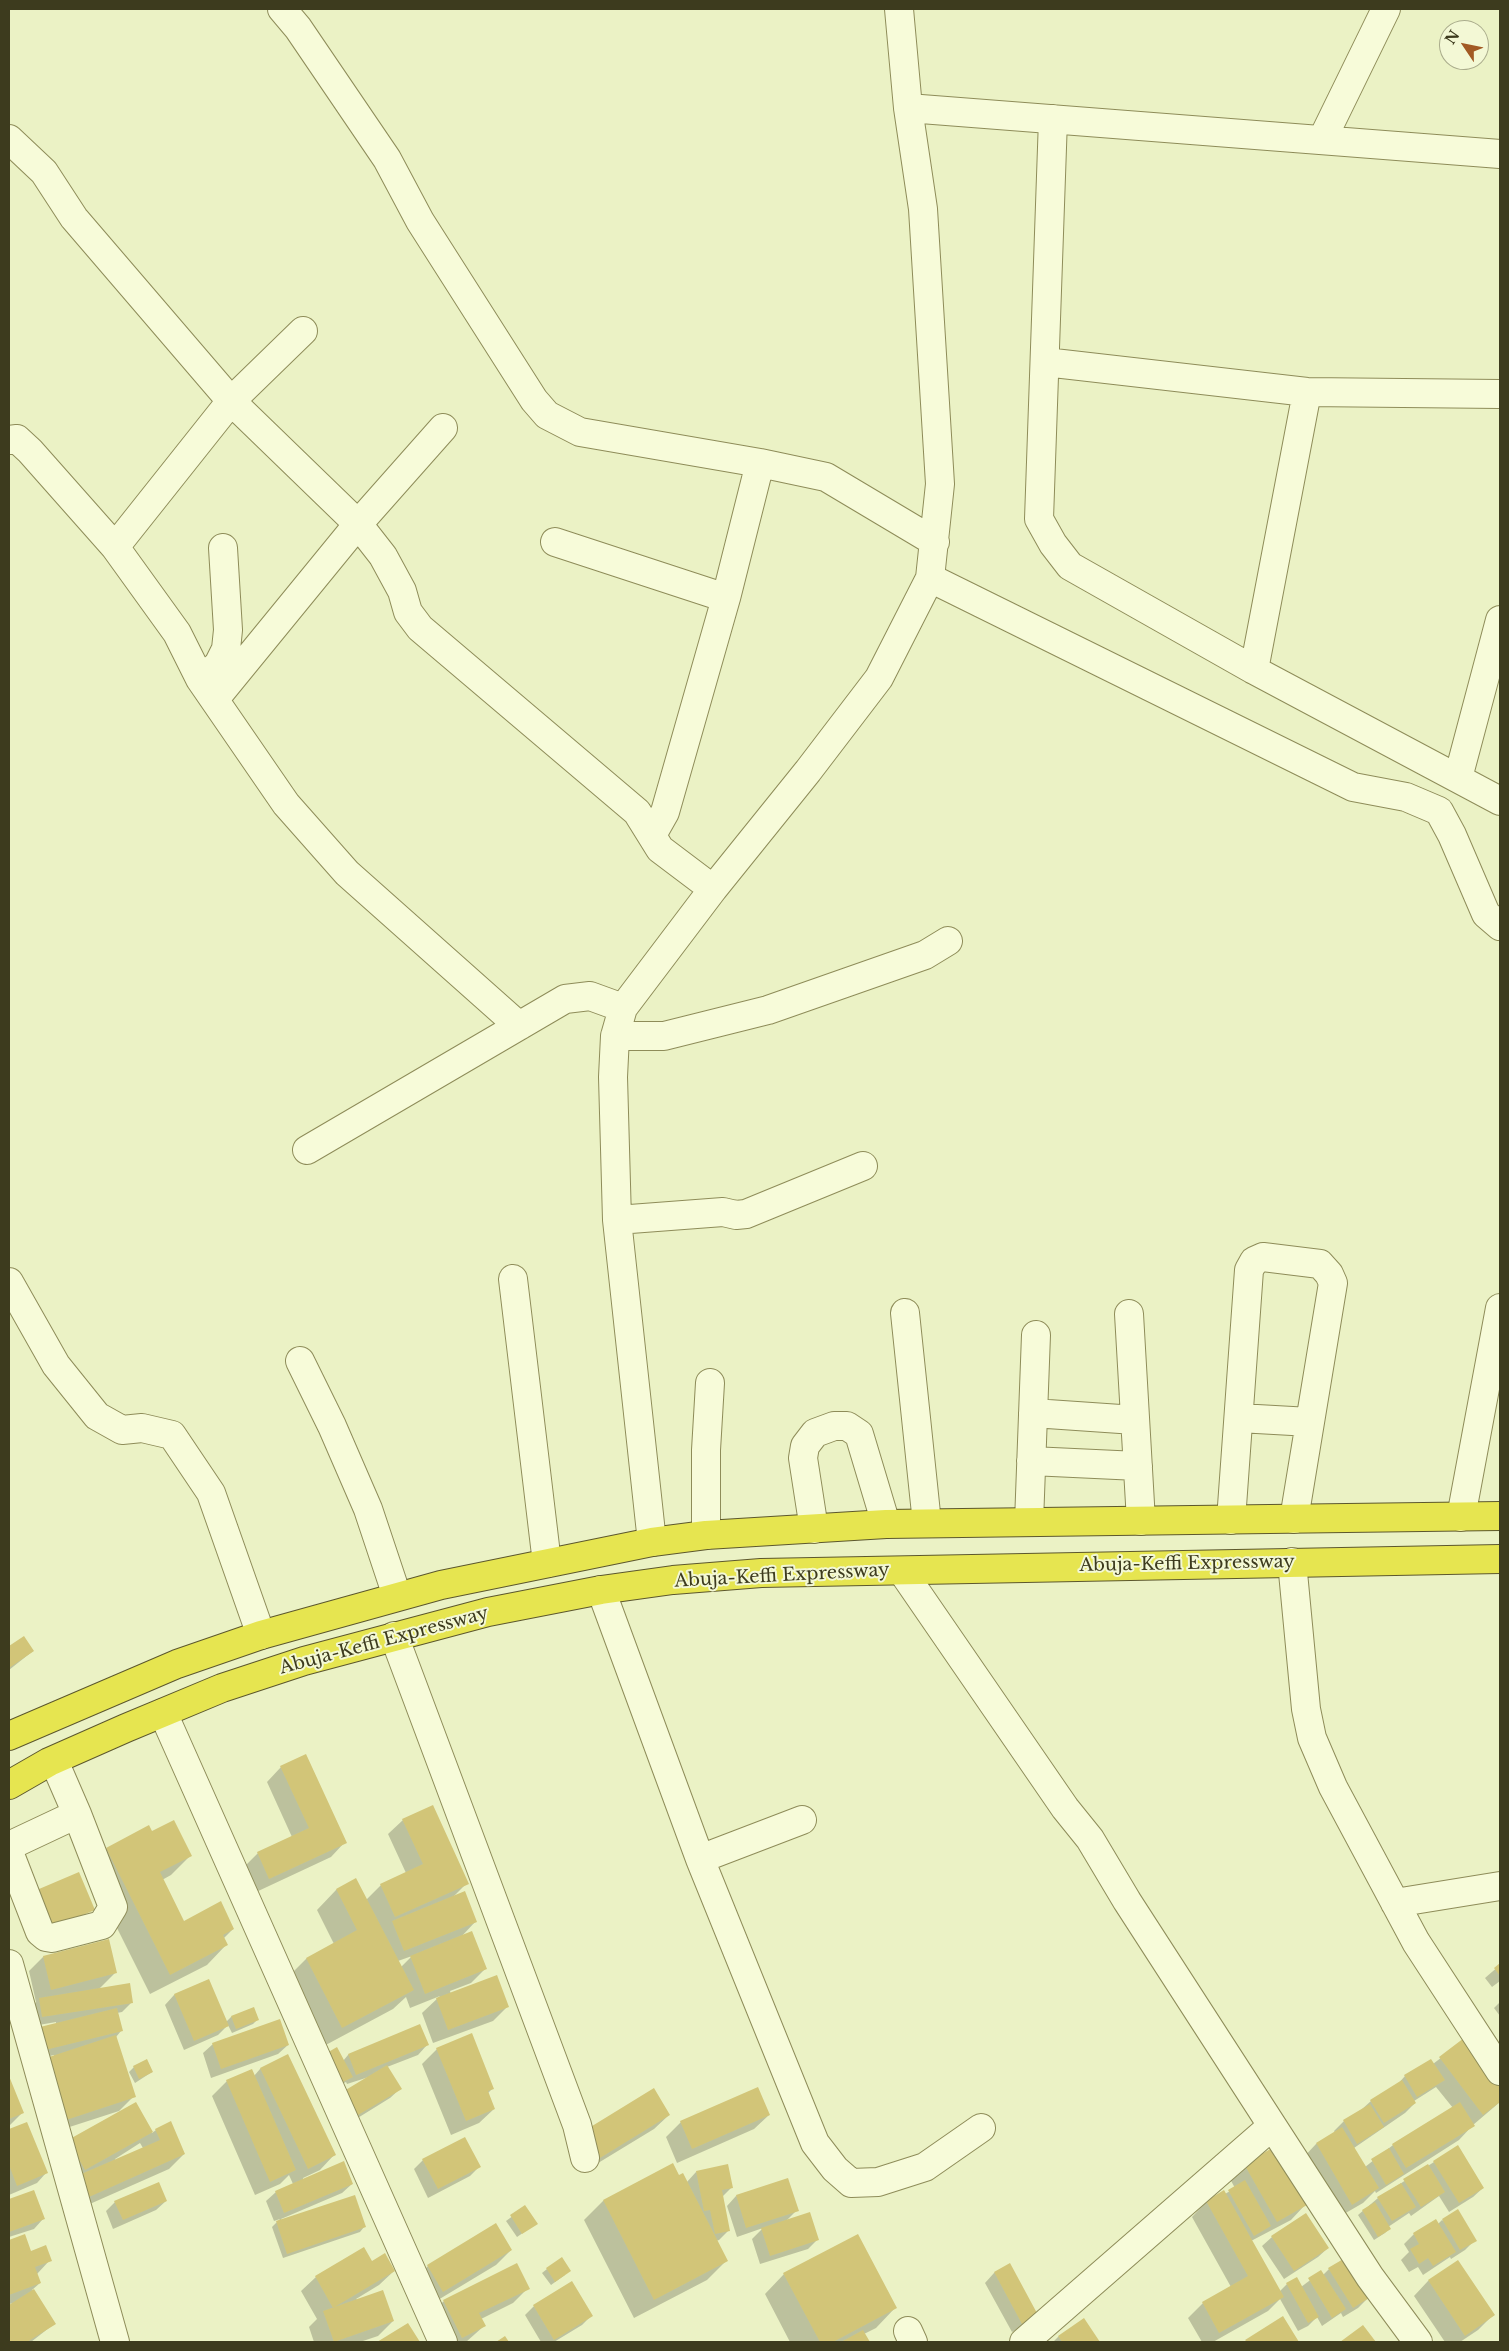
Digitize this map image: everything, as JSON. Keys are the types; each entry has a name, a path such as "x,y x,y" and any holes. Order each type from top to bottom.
{"highway":[{"path":"9,1736 178,1664 261,1635 441,1585 652,1542 706,1536 886,1524 1500,1516"},
{"name":"Abuja-Keffi Expressway","path":"9,1785 54,1761 163,1713 249,1679 304,1661 488,1612 601,1590 673,1580 761,1573 1500,1559"}],"street":[{"path":"282,9 298,28 387,159 420,221 534,400 547,415 580,432 760,463 826,477 935,542"},
{"path":"652,1542 617,1220 613,1077 615,1036 623,1008 713,889 808,771 879,678 930,578 940,484 923,208 908,108 899,9"},
{"path":"1322,140 1386,9"},
{"path":"908,108 1500,154"},
{"path":"1053,119 1039,519 1053,544 1070,566 1254,670 1500,801"},
{"path":"9,138 44,172 74,218 232,401 358,524 383,556 402,591 408,612 420,628 637,812 660,849 713,889"},
{"path":"115,547 232,401 303,331"},
{"path":"1044,362 1307,392 1500,394"},
{"path":"1254,670 1307,392"},
{"path":"207,689 443,428"},
{"path":"9,440 17,439 30,451 115,547 177,633 207,689 286,804 347,873 519,1026"},
{"path":"652,835 665,812 726,598 760,463"},
{"path":"555,542 726,598"},
{"path":"207,689 226,649 228,630 223,548"},
{"path":"930,578 1353,787 1406,797 1438,811 1452,835 1486,914 1500,926"},
{"path":"1458,778 1500,620"},
{"path":"615,1036 664,1036 768,1010 925,955 948,941"},
{"path":"307,1150 566,1000 590,996 623,1008"},
{"path":"617,1220 723,1212 736,1215 746,1214 863,1166"},
{"path":"1232,1520 1249,1270 1254,1261 1263,1257 1320,1264 1329,1274 1333,1283 1294,1519"},
{"path":"513,1279 546,1563"},
{"path":"9,1282 56,1365 98,1416 122,1430 142,1428 172,1435 211,1493 261,1635"},
{"path":"1461,1517 1500,1308"},
{"path":"905,1313 927,1523"},
{"path":"1129,1314 1141,1521"},
{"path":"1029,1522 1036,1335"},
{"path":"300,1361 332,1426 368,1509 397,1596"},
{"path":"706,1536 706,1450 710,1383"},
{"path":"1033,1413 1135,1420"},
{"path":"1239,1418 1310,1422"},
{"path":"814,1529 803,1458 805,1446 815,1433 834,1426 847,1426 859,1434 886,1524"},
{"path":"1031,1461 1138,1466"},
{"path":"1292,1562 1306,1710 1312,1738 1333,1787 1416,1942 1500,2071"},
{"path":"902,1571 1054,1794 1090,1839 1127,1901 1370,2277 1418,2342"},
{"path":"601,1590 700,1859 815,2143 835,2169 851,2183 878,2182 925,2167 981,2128"},
{"path":"394,1636 577,2125 585,2158"},
{"path":"163,1713 443,2342"},
{"path":"9,1852 40,1932 46,1937 52,1938 102,1924 113,1907 54,1761"},
{"path":"9,1846 77,1814"},
{"path":"700,1859 802,1820"},
{"path":"1395,1903 1500,1886"},
{"path":"9,1964 115,2342"},
{"path":"1036,2338 1272,2126"}],"building":[{"path":"24,1636 34,1651 9,1668 9,1646"},
{"path":"306,1754 347,1843 269,1879 257,1852 309,1828 280,1766"},
{"path":"433,1805 469,1884 395,1917 380,1884 423,1864 402,1819"},
{"path":"174,1820 192,1856 160,1872 184,1921 221,1901 234,1929 223,1935 228,1945 170,1975 106,1848 149,1825 152,1831"},
{"path":"79,1872 95,1910 47,1930 32,1892"},
{"path":"356,1878 414,1990 342,2028 306,1958 357,1930 336,1889"},
{"path":"465,1891 477,1922 404,1951 392,1921"},
{"path":"472,1931 487,1969 425,1994 410,1956"},
{"path":"109,1939 117,1973 51,1990 43,1956"},
{"path":"1500,1963 1500,1976 1494,1968"},
{"path":"497,1975 509,2007 448,2030 436,1998"},
{"path":"209,1979 229,2026 194,2041 174,1994"},
{"path":"130,1983 133,2003 42,2017 39,1998"},
{"path":"254,2007 259,2020 236,2029 231,2016"},
{"path":"117,2008 123,2031 45,2050 40,2027"},
{"path":"280,2019 289,2045 221,2069 212,2043"},
{"path":"420,2024 429,2045 356,2075 348,2054"},
{"path":"472,2033 494,2089 488,2091 495,2109 466,2121 436,2048"},
{"path":"116,2035 136,2097 66,2120 46,2058"},
{"path":"1464,2038 1500,2086 1500,2102 1483,2115 1439,2057"},
{"path":"337,2047 353,2077 341,2083 325,2054"},
{"path":"288,2054 336,2155 308,2169 260,2068"},
{"path":"147,2059 153,2072 139,2079 133,2066"},
{"path":"1431,2059 1445,2080 1417,2097 1404,2075"},
{"path":"387,2065 402,2089 358,2115 344,2091"},
{"path":"252,2069 296,2170 270,2182 226,2080"},
{"path":"9,2076 24,2113 9,2119"},
{"path":"1402,2080 1416,2103 1384,2123 1370,2100"},
{"path":"758,2087 770,2115 692,2149 680,2121"},
{"path":"654,2088 670,2115 600,2158 584,2131"},
{"path":"136,2102 153,2132 85,2170 68,2140"},
{"path":"1460,2102 1475,2126 1406,2168 1392,2144"},
{"path":"1370,2104 1384,2127 1357,2144 1343,2120"},
{"path":"171,2121 185,2154 89,2197 79,2175 160,2140 155,2129"},
{"path":"27,2122 48,2173 17,2186 9,2165 9,2129"},
{"path":"1342,2127 1379,2188 1352,2205 1316,2143"},
{"path":"465,2137 481,2167 438,2189 422,2159"},
{"path":"1458,2145 1484,2188 1459,2203 1433,2161"},
{"path":"1274,2147 1307,2205 1277,2222 1244,2164"},
{"path":"1389,2148 1404,2174 1386,2185 1371,2159"},
{"path":"344,2161 353,2184 284,2213 275,2191"},
{"path":"673,2163 679,2175 683,2173 728,2261 654,2300 603,2200"},
{"path":"728,2164 733,2188 722,2190 730,2231 715,2234 710,2210 704,2211 696,2171"},
{"path":"1428,2164 1445,2192 1421,2207 1403,2179"},
{"path":"788,2178 799,2211 746,2228 736,2195"},
{"path":"1245,2180 1271,2226 1254,2236 1228,2190"},
{"path":"159,2182 167,2201 123,2220 114,2201"},
{"path":"1401,2183 1416,2207 1392,2221 1377,2197"},
{"path":"34,2190 45,2219 9,2232 9,2199"},
{"path":"1224,2190 1284,2297 1219,2333 1202,2302 1248,2276 1206,2201"},
{"path":"355,2195 366,2227 287,2254 276,2221"},
{"path":"1375,2202 1391,2229 1378,2237 1362,2210"},
{"path":"525,2205 538,2224 522,2234 510,2215"},
{"path":"1458,2209 1477,2241 1460,2250 1442,2219"},
{"path":"810,2212 819,2240 770,2256 761,2228"},
{"path":"1306,2213 1329,2248 1294,2271 1271,2236"},
{"path":"1436,2219 1456,2252 1433,2266 1428,2258 1419,2264 1410,2249 1419,2244 1413,2233"},
{"path":"496,2223 512,2250 443,2292 427,2265"},
{"path":"25,2234 31,2251 46,2245 52,2261 35,2267 41,2283 9,2295 9,2240"},
{"path":"858,2234 897,2308 833,2342 820,2342 783,2273"},
{"path":"364,2247 372,2261 385,2253 395,2271 333,2308 315,2276"},
{"path":"562,2257 571,2271 555,2282 546,2268"},
{"path":"1345,2258 1369,2298 1353,2308 1328,2268"},
{"path":"1458,2260 1495,2315 1465,2336 1428,2280"},
{"path":"517,2263 530,2289 479,2313 486,2326 462,2338 443,2300"},
{"path":"1010,2263 1038,2315 1022,2324 994,2272"},
{"path":"1321,2270 1346,2309 1332,2318 1308,2278"},
{"path":"1297,2277 1319,2317 1308,2323 1286,2283"},
{"path":"572,2281 593,2316 554,2340 533,2305"},
{"path":"34,2289 56,2324 27,2342 9,2342 9,2305"},
{"path":"383,2290 394,2321 334,2342 323,2311"},
{"path":"1283,2316 1299,2342 1247,2342 1245,2340"},
{"path":"1084,2318 1100,2342 1062,2342 1058,2336"},
{"path":"408,2323 420,2342 377,2342"},
{"path":"1363,2325 1376,2342 1340,2342"},
{"path":"863,2330 870,2342 841,2342"},
{"path":"505,2336 509,2342 496,2342"}]}
